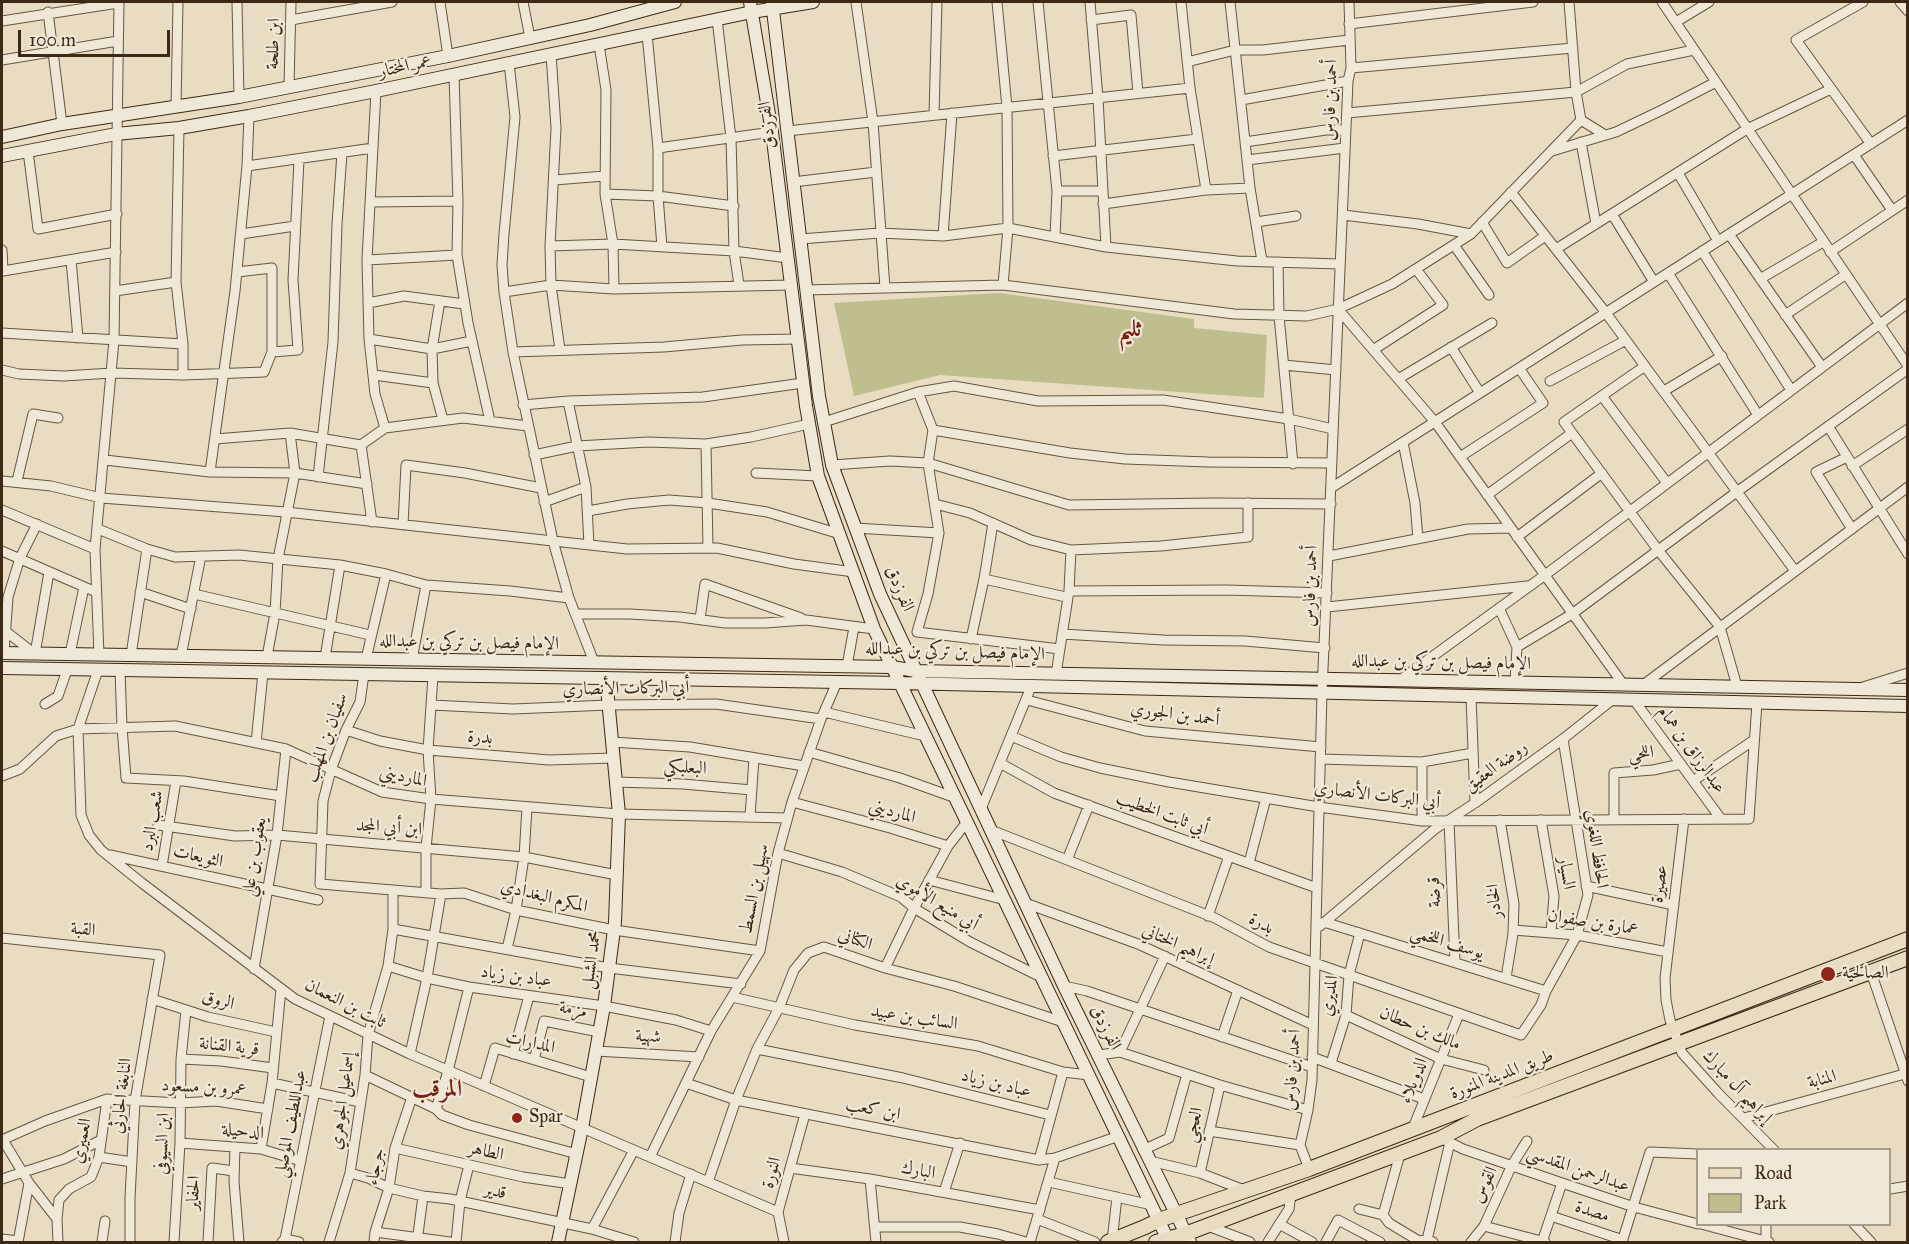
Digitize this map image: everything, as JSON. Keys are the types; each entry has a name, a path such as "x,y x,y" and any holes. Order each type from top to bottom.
{"main road":[{"name":"عمر المختار","path":"2,137 62,124 239,97 448,56 590,25 675,2"},
{"name":"عمر المختار","path":"2,156 116,134 179,128 249,116 717,19 751,7 813,2"},
{"name":"الفرزدق","path":"772,5 806,290 832,465 880,594 1064,986 1187,1238"},
{"name":"الفرزدق","path":"751,7 772,132 803,383 818,476 874,629 1152,1205 1159,1220 1164,1242"},
{"name":"الإمام فيصل بن تركي بن عبدالله","path":"3,653 847,666 892,667 916,671 1908,690"},
{"name":"الإمام فيصل بن تركي بن عبدالله","path":"2,668 900,683 1908,706"},
{"name":"محمد الشبل","path":"558,1242 596,1051 614,930 619,814 606,678"},
{"name":"طريق المدينة المنورة","path":"1110,1242 1159,1220 1308,1169 1673,1027 1908,939"},
{"name":"طريق المدينة المنورة","path":"1164,1242 1187,1238 1207,1226 1291,1194 1445,1140 1477,1119 1908,958"}],"street":[{"path":"2,21 118,2 114,340 105,460 95,549 99,655"},
{"path":"176,107 178,2"},
{"path":"237,2 239,97"},
{"name":"ابن طلحة","path":"289,87 291,2"},
{"path":"291,20 392,2"},
{"path":"440,2 448,56"},
{"path":"523,2 530,38"},
{"path":"856,2 873,122 885,288"},
{"path":"934,115 937,2"},
{"path":"997,2 1007,107 1008,228 1004,285"},
{"path":"1038,2 1057,191 1055,237"},
{"path":"1090,2 1106,247"},
{"path":"1182,2 1190,88 1206,190"},
{"path":"1230,2 1250,188 1262,261"},
{"name":"أحمد بن فارس","path":"1300,1145 1308,1110 1312,1062 1322,693 1350,68 1349,2"},
{"path":"1349,24 1492,4 1533,2"},
{"path":"1569,2 1575,92 1581,120 1605,135"},
{"path":"1517,647 1572,614 1908,368 1662,2"},
{"path":"1676,22 1709,2"},
{"path":"1863,2 1796,40 1871,144"},
{"path":"1900,2 1908,11"},
{"path":"48,12 62,124"},
{"path":"1091,20 1131,15 1138,93"},
{"path":"717,19 730,138 734,251 739,285"},
{"path":"647,34 658,148 658,196 662,247"},
{"path":"2,60 118,40"},
{"path":"1187,62 1235,50 1263,50 1349,40"},
{"path":"599,44 606,90 605,194 612,244 614,289"},
{"path":"1350,68 1573,48"},
{"path":"1347,113 1575,92 1627,64 1694,50"},
{"path":"551,54 556,128 550,246 551,285 561,350"},
{"path":"509,63 514,117 502,265 504,292 513,352 553,541 569,598 594,662"},
{"path":"454,75 458,201 457,255 464,304 489,421"},
{"path":"1241,100 1348,81"},
{"path":"1550,152 1605,135 1662,110 1716,82"},
{"path":"787,131 1190,88"},
{"path":"1556,249 1747,129 1831,89"},
{"path":"376,91 367,260 368,303 375,394 385,428"},
{"path":"943,236 951,113"},
{"path":"210,472 237,272 247,166 249,116"},
{"path":"806,290 1004,285 1234,314 1307,316 1338,309 1392,284 1471,234 1581,120"},
{"path":"1331,488 1907,122"},
{"path":"179,128 176,282 183,344 183,375"},
{"path":"1245,142 1326,130 1346,130"},
{"path":"658,148 772,132"},
{"path":"1053,156 1197,139"},
{"path":"1581,142 1596,224"},
{"path":"247,166 373,148"},
{"path":"1247,160 1346,148"},
{"path":"27,152 38,229 117,214"},
{"path":"318,477 333,342 342,153"},
{"path":"1854,155 1892,210"},
{"path":"272,352 298,350 293,280 299,160"},
{"path":"793,182 876,172"},
{"path":"1678,173 1718,241"},
{"path":"554,180 605,176"},
{"path":"1103,204 1206,190 1250,188"},
{"path":"1057,191 1102,191"},
{"path":"1511,192 1606,313 1796,571"},
{"path":"605,194 658,196 734,206"},
{"path":"1830,252 1908,200"},
{"path":"370,202 458,201"},
{"path":"1612,214 1654,282"},
{"path":"1343,215 1418,224 1471,234"},
{"path":"1256,222 1296,216"},
{"path":"1482,222 1507,263 1545,236"},
{"path":"241,234 295,226"},
{"path":"800,239 880,233 943,236 1008,228 1106,247 1237,261 1340,264"},
{"path":"1729,234 1822,367"},
{"path":"1760,279 1823,242"},
{"path":"550,246 612,244 734,251 788,258"},
{"path":"1454,245 1489,295"},
{"path":"2,250 2,272 116,252"},
{"path":"1702,251 1791,390"},
{"path":"367,260 457,255"},
{"path":"71,260 78,338"},
{"path":"1278,262 1279,316 1293,464"},
{"path":"2,370 19,374 64,376 112,373 183,375 264,372 272,352 272,268 237,272"},
{"path":"1373,350 1443,305 1416,269"},
{"path":"1668,273 1758,415"},
{"path":"1785,315 1845,275"},
{"path":"115,291 176,282"},
{"path":"504,292 551,285 614,289 791,285"},
{"path":"368,303 404,296 464,304"},
{"path":"440,301 432,349 433,383 442,420"},
{"path":"1400,680 1545,575 1908,303"},
{"path":"1338,309 1435,422 1623,684"},
{"path":"1398,379 1492,323"},
{"path":"2,333 183,344"},
{"path":"369,339 432,349 472,341"},
{"path":"513,352 664,347 742,340 798,339"},
{"path":"1550,381 1626,340"},
{"path":"1451,347 1480,393"},
{"path":"1664,392 1722,356"},
{"path":"1284,365 1336,370"},
{"path":"1645,366 1564,422 1658,550 1720,627 1737,686"},
{"path":"1460,457 1543,403 1519,368"},
{"path":"374,375 433,383"},
{"path":"524,405 568,401 703,397 803,383"},
{"path":"824,422 918,392 954,386 1038,401 1163,400 1288,419 1334,429"},
{"path":"918,392 933,430 928,463 939,533 928,594 917,632 1060,649"},
{"path":"1602,396 1667,483"},
{"path":"568,401 586,488 589,544"},
{"path":"17,482 33,414 58,418"},
{"path":"215,439 290,433 361,446 385,428 442,420 463,418 528,426"},
{"path":"534,454 577,446 648,442 706,444 809,424"},
{"path":"1828,426 1878,510 1908,554"},
{"path":"1852,466 1908,429"},
{"path":"933,430 1070,453 1125,459 1332,463"},
{"path":"267,657 275,613 278,559 295,473 290,433"},
{"path":"1487,495 1572,433"},
{"path":"1403,442 1415,503 1418,539"},
{"path":"706,444 708,548"},
{"path":"361,446 372,522"},
{"path":"1846,457 1816,472 1852,529"},
{"path":"105,460 210,472 295,473 366,484"},
{"path":"832,465 890,461 928,463 1069,506 1331,504"},
{"path":"403,525 406,465 465,473 541,488"},
{"path":"756,473 818,476"},
{"path":"1329,556 1468,529 1514,532 1602,473"},
{"path":"2,480 51,486 101,498 286,512 627,549 717,548 794,564 854,572"},
{"path":"544,502 586,488"},
{"path":"1643,685 1908,488"},
{"path":"588,511 627,504 669,501 708,503 767,512 840,534"},
{"path":"935,504 970,513 1031,540 1071,550 1161,546 1248,537 1248,503"},
{"path":"2,510 95,549"},
{"path":"971,639 993,523"},
{"path":"3,653 5,596 37,524"},
{"path":"855,528 939,533"},
{"path":"98,530 175,557 239,555 340,565 426,585 569,598"},
{"path":"131,655 147,549"},
{"path":"1056,674 1071,550"},
{"path":"2,551 96,592"},
{"path":"181,656 201,556"},
{"path":"325,658 340,565"},
{"path":"4,630 35,654 49,572"},
{"path":"366,659 386,574"},
{"path":"984,579 1067,594 1226,590 1327,593"},
{"path":"700,619 705,584 806,620 874,629"},
{"path":"412,660 426,585"},
{"path":"1327,607 1530,586"},
{"path":"70,654 84,587"},
{"path":"140,592 190,609"},
{"path":"194,594 370,635"},
{"path":"1499,608 1517,647 1515,682"},
{"path":"575,614 630,614 725,623 806,620"},
{"path":"847,666 854,627"},
{"path":"1062,634 1163,640 1245,640 1325,648"},
{"path":"45,704 58,696 67,669"},
{"name":"ثابت بن النعمان","path":"98,670 78,729 81,815 89,835 106,854 295,999 448,1071 778,1212"},
{"path":"120,670 126,778 176,781 281,796"},
{"path":"256,743 263,673"},
{"path":"1858,689 1908,673"},
{"name":"سفيان بن المهلب","path":"320,884 323,801 331,770 346,730 360,702 364,674"},
{"path":"426,893 426,848 431,799 428,750 432,676"},
{"name":"سهيل بن السمط","path":"650,1157 711,1031 760,951 778,853 792,802 837,682"},
{"path":"981,809 1031,687"},
{"path":"1471,696 1475,803"},
{"name":"أحمد بن الجوري","path":"1027,700 1145,731 1321,747"},
{"name":"روضة العقيق","path":"1316,930 1372,880 1435,829 1563,739 1612,700"},
{"name":"عبدالرزاق بن همام","path":"1634,700 1721,819"},
{"name":"عبدالرزاق بن همام","path":"1749,819 1757,703"},
{"name":"أبي البركات الأنصاري","path":"431,705 513,709 716,704 823,715 926,736"},
{"name":"المارديني","path":"2,776 20,769 56,736 78,729 175,726 286,749 382,792 431,799 619,814 788,818"},
{"name":"بدرة","path":"346,730 380,741 428,750 549,760 614,758"},
{"name":"أبي البركات الأنصاري","path":"1011,736 1061,757 1100,768 1319,807 1422,821 1749,819"},
{"name":"الحافظ اللغوي","path":"1546,991 1577,935 1587,895 1563,739"},
{"path":"1693,781 1754,740"},
{"path":"612,742 690,747 804,766"},
{"name":"يعقوب بن علي","path":"254,969 277,835 286,749"},
{"path":"809,752 900,778 956,798"},
{"path":"1320,759 1422,762 1473,753"},
{"path":"750,817 754,758"},
{"path":"1422,762 1422,821"},
{"name":"أبي ثابت الخطيب","path":"1000,764 1054,793 1317,888"},
{"name":"اللحي","path":"1614,820 1614,773 1653,770 1681,764"},
{"name":"شعب البرد","path":"162,866 176,781"},
{"name":"البعلبكي","path":"616,782 683,784 752,790"},
{"path":"1248,863 1266,798"},
{"name":"المارديني","path":"792,802 948,846"},
{"path":"1067,860 1089,805"},
{"path":"507,949 524,857 527,807"},
{"name":"عصيرة","path":"1673,1027 1666,1000 1668,952 1684,819"},
{"name":"الخادر","path":"1500,820 1514,904 1513,930 1506,978"},
{"name":"السيار","path":"1541,820 1554,896 1551,932"},
{"name":"قرضة","path":"1449,821 1455,962"},
{"path":"885,968 948,846 967,822"},
{"name":"ابن أبي المجد","path":"158,825 236,836 277,835 524,857 617,875"},
{"name":"بدرة","path":"991,830 1208,916 1269,948 1521,1035 1541,1005 1546,991"},
{"name":"أبي منيع الأموي","path":"778,853 842,872 901,897 914,908 970,942 1042,978"},
{"name":"الثويعات","path":"106,854 318,900"},
{"path":"1208,916 1229,856"},
{"path":"929,880 1005,900"},
{"name":"المكرم البغدادي","path":"320,884 393,891 464,893 516,910 614,930 760,951"},
{"path":"1586,886 1674,905"},
{"name":"إسماعيل الجوهري","path":"328,1242 350,1173 365,1075 368,1035 388,966 393,929 393,891"},
{"path":"410,1054 427,978 441,894"},
{"name":"إبراهيم الختاني","path":"1025,903 1093,927 1164,956 1313,1025"},
{"name":"يوسف اللخمي","path":"1324,922 1546,991"},
{"path":"393,929 609,968 741,984"},
{"name":"عمارة بن صفوان","path":"1513,930 1577,935 1668,952"},
{"name":"المديري","path":"1331,1063 1346,1015 1349,975 1360,933"},
{"name":"القبة","path":"2,938 160,955"},
{"name":"الكناني","path":"708,1182 736,1100 757,1049 779,1008 794,970 808,953 824,947 1063,1022"},
{"name":"النابغة الحارثي","path":"130,1242 135,1101 160,955"},
{"path":"1120,1052 1164,956"},
{"name":"عباد بن زياد","path":"388,966 427,978 469,987 604,1006 676,1020 711,1031"},
{"path":"1871,972 1907,1076"},
{"path":"1064,986 1087,991 1222,1037 1312,1062 1331,1063 1424,1099"},
{"path":"436,1109 469,987"},
{"path":"261,1149 272,1083 281,989"},
{"path":"1222,1037 1238,990"},
{"path":"513,1054 529,996"},
{"name":"السائب بن عبيد","path":"732,997 855,1025 913,1033 978,1046 1064,1072 1089,1075"},
{"name":"الروق","path":"152,999 208,1017 276,1032"},
{"name":"ابن السيوفي","path":"174,1242 180,1143 181,1059 186,1010"},
{"name":"الدويلاء","path":"1413,1128 1459,1014"},
{"name":"مالك بن حطان","path":"1346,1015 1441,1059 1484,1070"},
{"name":"عبداللطيف الموصلي","path":"283,1241 330,1016"},
{"name":"مزمة","path":"534,1060 544,1021 599,1032"},
{"name":"إبراهيم آل مبارك","path":"1673,1027 1682,1053 1769,1147"},
{"name":"المدارات","path":"484,1086 495,1048 591,1077"},
{"name":"عباد بن زياد","path":"757,1049 903,1078 1050,1115"},
{"name":"شهية","path":"596,1051 699,1057"},
{"path":"1099,1055 1120,1052 1220,1085 1308,1110"},
{"name":"قرية القنانة","path":"181,1059 220,1061 273,1068"},
{"path":"1039,1160 1064,1072"},
{"path":"1147,1155 1169,1138 1187,1074"},
{"path":"365,1075 436,1109 442,1115 469,1125 577,1154"},
{"name":"المنابة","path":"1744,1118 1907,1076"},
{"name":"قرية القنانة","path":"272,1083 314,1090 360,1102"},
{"name":"ابن كعب","path":"686,1083 736,1100 1039,1160 1055,1158 1119,1136"},
{"name":"العجي","path":"1200,1173 1220,1085"},
{"name":"جرجاء","path":"374,1237 389,1188 395,1148 412,1098"},
{"name":"عمرو بن مسعود","path":"2,1140 45,1120 107,1099 180,1103 216,1101 268,1109"},
{"name":"العميري","path":"58,1242 59,1200 69,1189 91,1178 99,1157 99,1141 107,1099"},
{"name":"النورة","path":"784,1242 778,1212 805,1114"},
{"path":"1209,1131 1300,1145 1308,1169"},
{"path":"2,1140 29,1183 57,1219"},
{"path":"1359,1209 1383,1215 1389,1223 1419,1241 1430,1241 1445,1140"},
{"name":"عبدالرحمن المقدسي","path":"1445,1140 1512,1166 1634,1207 1696,1223"},
{"path":"2,1179 64,1159 99,1141"},
{"name":"القوس","path":"1471,1242 1484,1226 1512,1166 1527,1141"},
{"name":"الدحيلة","path":"180,1143 261,1149 301,1161"},
{"path":"944,1192 960,1143"},
{"path":"235,1147 234,1171 239,1242"},
{"name":"الطاهر","path":"395,1148 523,1178 571,1184"},
{"path":"592,1229 634,1150"},
{"path":"1622,1241 1650,1152 1696,1154"},
{"path":"1383,1215 1400,1154"},
{"path":"1147,1155 1244,1190"},
{"path":"99,1157 132,1162"},
{"path":"875,1227 960,1227 1028,1242 1039,1215 1055,1158"},
{"path":"456,1242 460,1201 469,1165"},
{"name":"الحفاير","path":"208,1242 212,1167 234,1171"},
{"name":"البارك","path":"790,1168 944,1192 1039,1215 1095,1242"},
{"name":"قدير","path":"350,1173 389,1188 592,1229 634,1242"},
{"path":"675,1242 679,1213 691,1174"},
{"path":"870,1179 876,1242"},
{"path":"1049,1182 1152,1205"},
{"path":"2,1239 18,1242 29,1183"},
{"path":"1484,1226 1543,1242 1562,1183"},
{"path":"1891,1189 1908,1186"},
{"path":"1268,1242 1289,1209 1291,1194"},
{"path":"417,1240 423,1196"},
{"path":"1110,1242 1117,1197"},
{"name":"مصدة","path":"1551,1216 1622,1241"},
{"path":"1326,1242 1338,1220 1380,1242"},
{"path":"102,1242 105,1221"},
{"path":"1279,1224 1312,1242"},
{"path":"1207,1226 1250,1242"},
{"name":"عبدالرحمن المقدسي","path":"1707,1226 1767,1242"},
{"path":"1766,1226 1767,1242"},
{"path":"1856,1226 1871,1242"},
{"path":"374,1237 450,1242"},
{"path":"283,1241 299,1242"}],"green space":[{"path":"999,293 1194,319 1194,328 1267,335 1264,398 940,375 854,396 834,303"}],"place":[{"name":"الصالحية","path":"1828,974"},
{"name":"Spar","path":"517,1118"}],"district":[{"name":"ثليم","path":"1130,330"},
{"name":"المرقب","path":"437,1090"}]}
